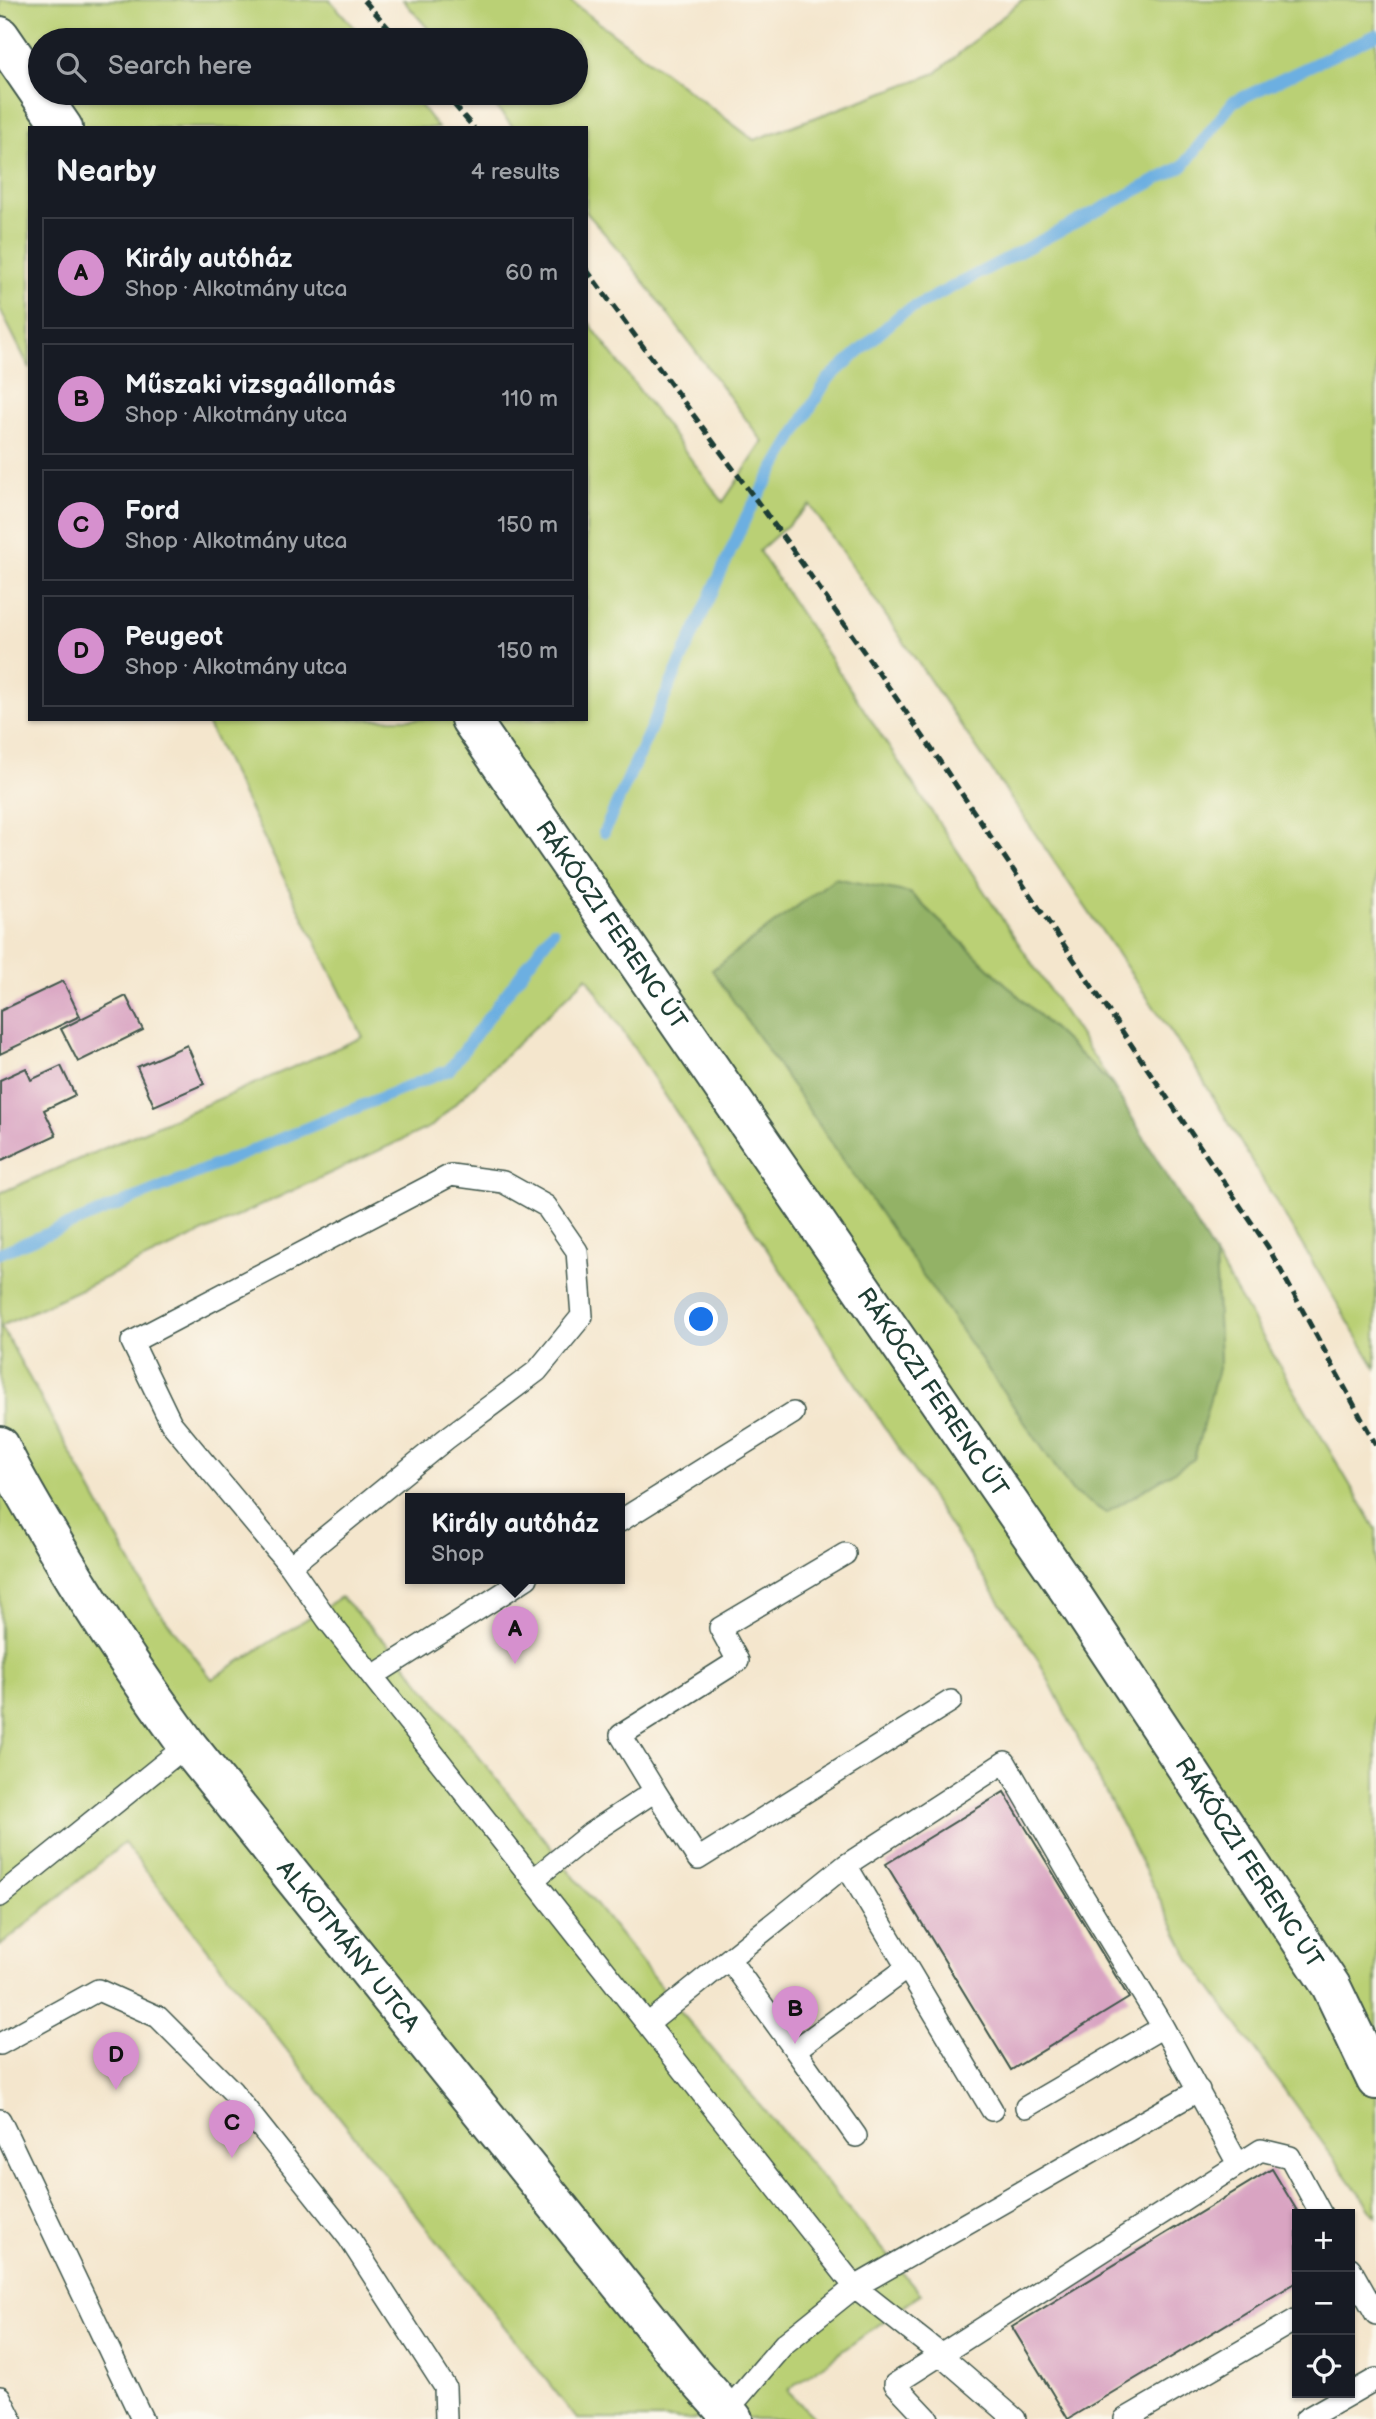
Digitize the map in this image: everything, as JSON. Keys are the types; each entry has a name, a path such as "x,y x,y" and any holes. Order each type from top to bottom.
{"main road":[{"path":"0,36 28,77"},
{"path":"47,105 62,126"},
{"name":"RÁKÓCZI FERENC ÚT","path":"471,721 1069,1590 1331,1986 1376,2080"},
{"name":"ALKOTMÁNY UTCA","path":"0,1446 75,1581 128,1664 187,1745 726,2417"}],"lane":[{"path":"290,1566 446,1439 537,1371 582,1316 577,1251 546,1206 503,1182 451,1174 132,1342 172,1423 290,1566 373,1676 855,2287 940,2354 1015,2419"},
{"path":"625,1518 793,1413"},
{"path":"845,1554 720,1628 738,1661 621,1735 698,1859 951,1702"},
{"path":"373,1676 518,1584"},
{"path":"0,1896 187,1745"},
{"path":"649,2024 846,1865 1005,1762 1163,2027 1238,2164"},
{"path":"534,1879 592,1833 654,1790"},
{"path":"846,1865 992,2110"},
{"path":"729,1959 856,2136"},
{"path":"795,2050 907,1968"},
{"path":"0,2044 98,1990 158,2017 232,2091 349,2238 445,2387 446,2419"},
{"path":"1026,2107 1163,2027"},
{"path":"726,2417 784,2344 855,2287 1199,2090"},
{"path":"0,2120 142,2419"},
{"path":"929,2419 895,2384 1261,2150 1290,2157 1318,2209"},
{"path":"1355,2283 1376,2314"},
{"path":"1125,2419 1292,2322"},
{"path":"1306,2419 1376,2379"},
{"path":"0,2397 11,2419"}],"green space":[{"path":"0,0 330,0 354,28 28,28 28,105 420,105 436,126 28,126 28,365 0,309"},
{"path":"403,0 569,0 754,140 936,73 1022,0 1376,0 1376,1368 1197,1070 810,505 759,551 1113,1086 910,893 1220,1361 1215,1256 1376,1529 1376,2217 1190,1959 1039,1661 587,977 432,1126 1,1326 153,1603 212,1679 341,1597 400,1657 685,2017 921,2294 787,2391 816,2419 577,2419 124,1843 0,1946 0,1193 363,1037 206,721 588,721 588,322 723,502 763,442 629,262 588,214 588,126 512,126 494,105 588,105 588,28 428,28"},
{"path":"835,878 910,893 1113,1086 1215,1256 1220,1361 1194,1459 1106,1513 1072,1491 712,970"}],"building":[{"path":"63,981 80,1016 0,1054 0,1011"},
{"path":"126,996 143,1030 78,1062 61,1029"},
{"path":"187,1045 204,1084 154,1106 137,1067"},
{"path":"61,1066 75,1095 44,1110 56,1135 0,1161 0,1080 26,1068 31,1080"},
{"path":"1004,1792 1129,1998 1011,2070 886,1864"},
{"path":"1272,2169 1296,2209 1292,2209 1292,2285 1068,2419 1012,2327"}],"waterway":[{"path":"604,832 747,515 827,380 901,314 1183,166 1233,102 1376,35"},
{"path":"0,1253 449,1070 553,931"}],"railway":[{"path":"364,0 388,28"},
{"path":"454,105 472,126"},
{"path":"588,272 787,542 922,735 1268,1247 1376,1445"}],"place":[{"name":"Király autóház","path":"515,1664"},
{"name":"Műszaki vizsgaállomás","path":"795,2044"},
{"name":"Peugeot","path":"116,2090"},
{"name":"Ford","path":"232,2158"}]}
